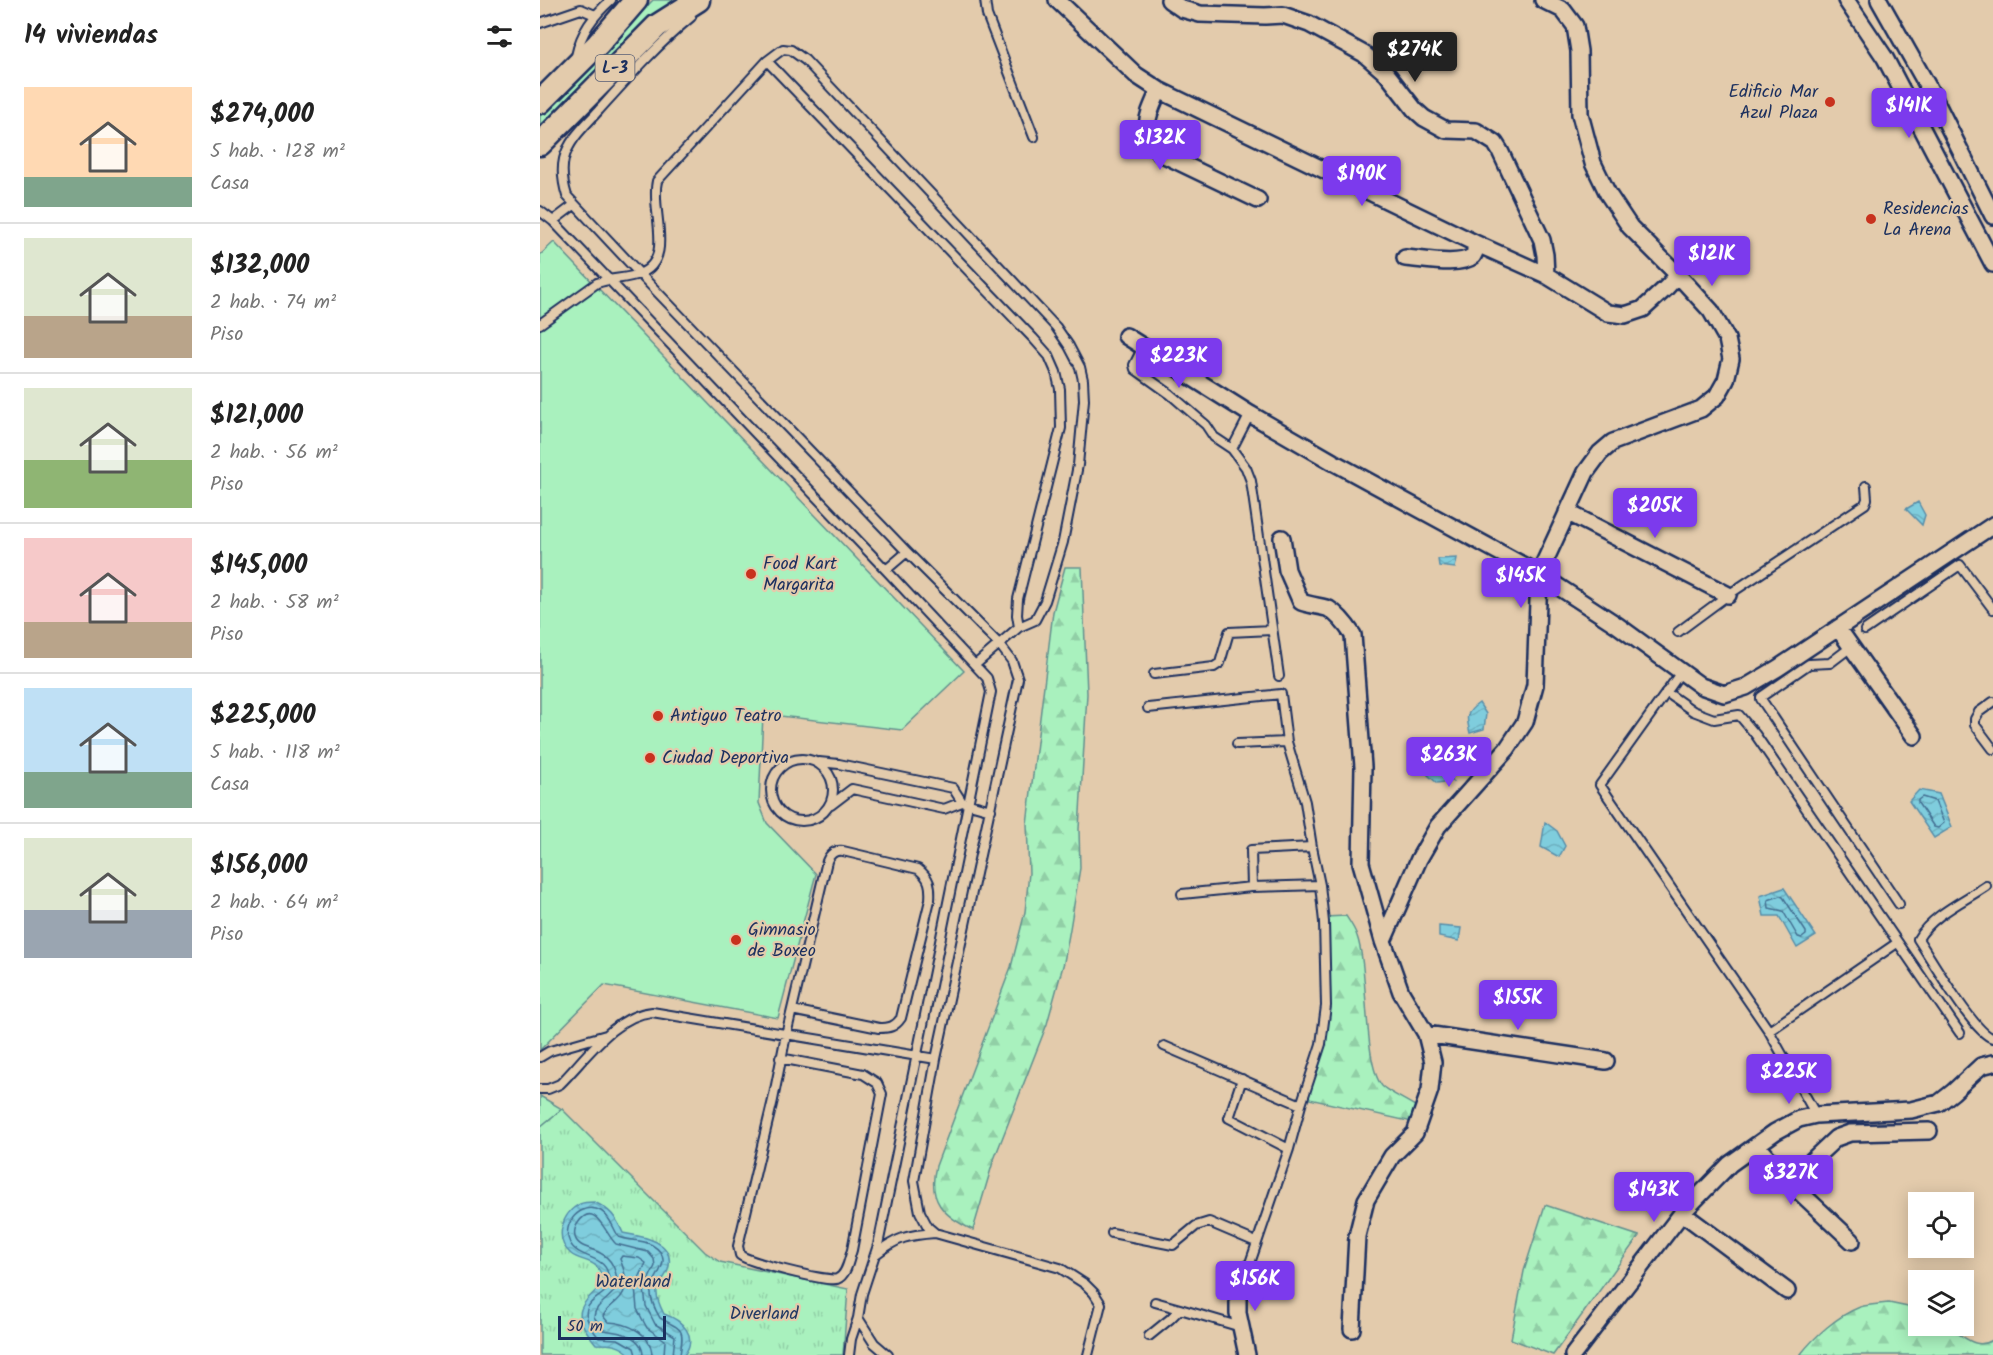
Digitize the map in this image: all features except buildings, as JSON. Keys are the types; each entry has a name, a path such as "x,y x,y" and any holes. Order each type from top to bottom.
{"main road":[{"name":"L-3","path":"598,44 636,0"},
{"name":"L-3","path":"540,102 642,0"},
{"name":"L-3","path":"540,144 657,26 696,2"}],"street":[{"path":"1057,0 1136,75 1159,90 1546,275 1608,313 1631,314 1643,309 1678,275"},
{"path":"1169,0 1191,12 1283,15 1309,24 1364,54 1391,79 1415,110 1434,125 1446,130 1470,130 1488,138 1500,151 1542,240 1546,275"},
{"path":"1383,941 1419,859 1438,826 1507,749 1525,722 1535,685 1539,574 1586,471 1600,453 1613,442 1701,409 1717,396 1726,380 1731,358 1727,339 1711,311 1630,227 1600,179 1588,147 1580,114 1575,26 1563,10 1543,0"},
{"path":"1846,0 1885,58 1993,264"},
{"path":"1879,0 1931,92 1993,216"},
{"path":"1159,90 1148,116 1147,129 1150,140 1160,153 1258,201"},
{"path":"1405,258 1464,261 1473,256 1475,243"},
{"path":"1126,336 1250,414 1332,462 1539,574 1617,625 1701,686 1724,694 1746,687 1838,628 1908,591 1993,525"},
{"path":"1567,512 1728,595"},
{"path":"1282,538 1287,570 1301,602 1329,609 1353,634 1363,767 1361,863 1383,941 1401,992 1426,1034 1433,1062 1430,1090 1415,1133 1392,1156 1366,1200 1357,1236 1352,1329"},
{"path":"1838,628 1914,736"},
{"path":"1426,1034 1606,1061"},
{"path":"1580,1353 1682,1213 1730,1164 1757,1145 1799,1119 1816,1115 1911,1110 1939,1103 1981,1066 1993,1063"},
{"path":"1790,1182 1836,1138 1850,1133 1929,1131"},
{"path":"1757,1145 1790,1182 1852,1241"},
{"path":"1682,1213 1787,1291"},
{"path":"1247,1355 1238,1313 1238,1298 1248,1269"}],"lane":[{"path":"573,69 579,41 595,15 611,0"},
{"path":"985,0 987,15 1034,137"},
{"path":"696,2 684,22 621,85 572,141 564,158 562,170 567,195 574,205 907,552 1000,645 1012,661 1017,679 991,810 936,1059 915,1181 920,1212 927,1227 935,1233"},
{"path":"540,23 581,9 595,15"},
{"path":"540,324 597,283 640,274 656,262 660,250 654,193 657,181 767,61 783,49 791,50 805,60 1056,327 1080,367 1084,400 1078,465 1064,542 1045,601 1035,620 1019,627 975,665"},
{"path":"767,61 1033,338 1048,356 1056,372 1060,389 1061,428 1018,599 1019,627"},
{"path":"553,221 574,205"},
{"path":"540,212 553,221 886,570 987,678 991,692 965,803 876,1254 862,1294 849,1355"},
{"path":"1143,346 1134,365 1135,369 1206,424 1214,437 1232,449 1246,468 1251,481 1280,676"},
{"path":"1232,449 1250,414"},
{"path":"1678,632 1728,595 1865,504 1866,486"},
{"path":"886,570 907,552"},
{"path":"1865,630 1908,591 1959,565 1993,609"},
{"path":"1154,674 1214,667 1220,663 1223,656 1229,632 1272,630"},
{"path":"1851,647 1830,663 1809,664 1761,699 1899,904"},
{"path":"1681,672 1600,785 1769,1031 1816,1115"},
{"path":"1666,692 1693,711 1714,719 1739,715 1755,734 1959,1033"},
{"path":"1149,708 1281,694 1287,742 1305,802 1311,848 1320,885 1324,922 1326,1006 1321,1044 1301,1105 1290,1149 1248,1269"},
{"path":"1993,702 1979,712 1975,718 1976,725 1993,749"},
{"path":"1237,744 1287,742"},
{"path":"965,803 953,788 807,758 795,759 783,764 775,774 771,785 771,798 777,809 786,817 798,821 810,820 822,815 852,789 944,809 965,803 991,810"},
{"path":"819,762 828,770 833,782 834,794 830,806"},
{"path":"1252,887 1251,850 1311,848"},
{"path":"780,1058 863,1074 877,1083 882,1094 852,1250 844,1274 837,1279 822,1278 745,1260 738,1246 773,1100 780,1058 826,861 831,853 843,850 923,872 931,886 930,900 901,1018 896,1024 879,1028 792,1010"},
{"path":"1182,894 1252,887 1320,885"},
{"path":"1986,886 1934,920 1922,931 1918,939 1974,1024 1988,1037 1993,1038"},
{"path":"1769,1031 1897,944"},
{"path":"540,1089 548,1089 560,1084 618,1025 631,1017 652,1012 936,1059"},
{"path":"540,1057 550,1051 607,1035"},
{"path":"1164,1046 1301,1105"},
{"path":"1242,1079 1229,1118 1290,1149"},
{"path":"1112,1233 1173,1245 1196,1226 1209,1222 1256,1242"},
{"path":"876,1254 897,1239 935,1233 1060,1268 1085,1284 1101,1304 1088,1355"},
{"path":"1155,1302 1241,1327"},
{"path":"1149,1336 1180,1309"},
{"path":"858,1318 874,1343 888,1355"}],"green space":[{"path":"653,0 676,0 540,131 540,116"},
{"path":"554,242 964,671 902,730 763,714 759,803 767,823 816,874 778,1018 604,985 540,1050 540,255"},
{"path":"1065,567 1082,567 1087,694 1079,829 1080,868 1064,962 1047,1024 993,1162 973,1230 953,1219 940,1206 936,1198 934,1178 936,1166 1011,967 1025,912 1029,873 1027,824 1053,612"},
{"path":"1346,916 1356,933 1361,951 1369,1038 1376,1075 1382,1086 1418,1108 1412,1122 1305,1098 1320,1032 1325,989 1325,917"},
{"path":"540,1096 562,1109 540,1127"},
{"name":"Waterland","path":"562,1109 705,1252 720,1262 848,1289 843,1355 540,1355 540,1127"},
{"path":"1545,1205 1639,1236 1553,1355 1511,1339 1524,1271"},
{"path":"1889,1303 1908,1307 1908,1336 1961,1336 1979,1344 1993,1340 1993,1355 1800,1355 1835,1321 1851,1311"}],"water":[{"path":"1918,502 1925,515 1922,525 1906,509"},
{"path":"1457,558 1455,568 1439,566 1438,559"},
{"path":"1479,703 1486,714 1484,729 1470,733 1468,716"},
{"path":"1435,770 1448,773 1453,781 1437,783 1428,775"},
{"path":"1919,790 1939,794 1952,827 1934,838 1909,801"},
{"path":"1545,822 1557,831 1565,846 1559,857 1541,847"},
{"path":"1784,888 1816,936 1797,948 1779,916 1764,916 1760,896"},
{"path":"1439,926 1461,928 1459,941 1439,937"},
{"path":"594,1202 612,1214 623,1233 648,1238 663,1246 667,1252 668,1270 658,1288 657,1297 664,1314 677,1320 689,1335 690,1341 684,1355 630,1355 619,1347 596,1344 588,1334 580,1318 580,1311 604,1283 596,1266 571,1254 561,1234 564,1220 573,1208 583,1203"}],"place":[{"name":"Edificio Mar Azul Plaza","path":"1830,102"},
{"name":"Residencias La Arena","path":"1871,219"},
{"name":"Food Kart Margarita","path":"751,574"},
{"name":"Antiguo Teatro","path":"658,716"},
{"name":"Ciudad Deportiva","path":"650,758"},
{"name":"Gimnasio de Boxeo","path":"736,940"}],"park label":[{"name":"Diverland","path":"764,1314"}]}
